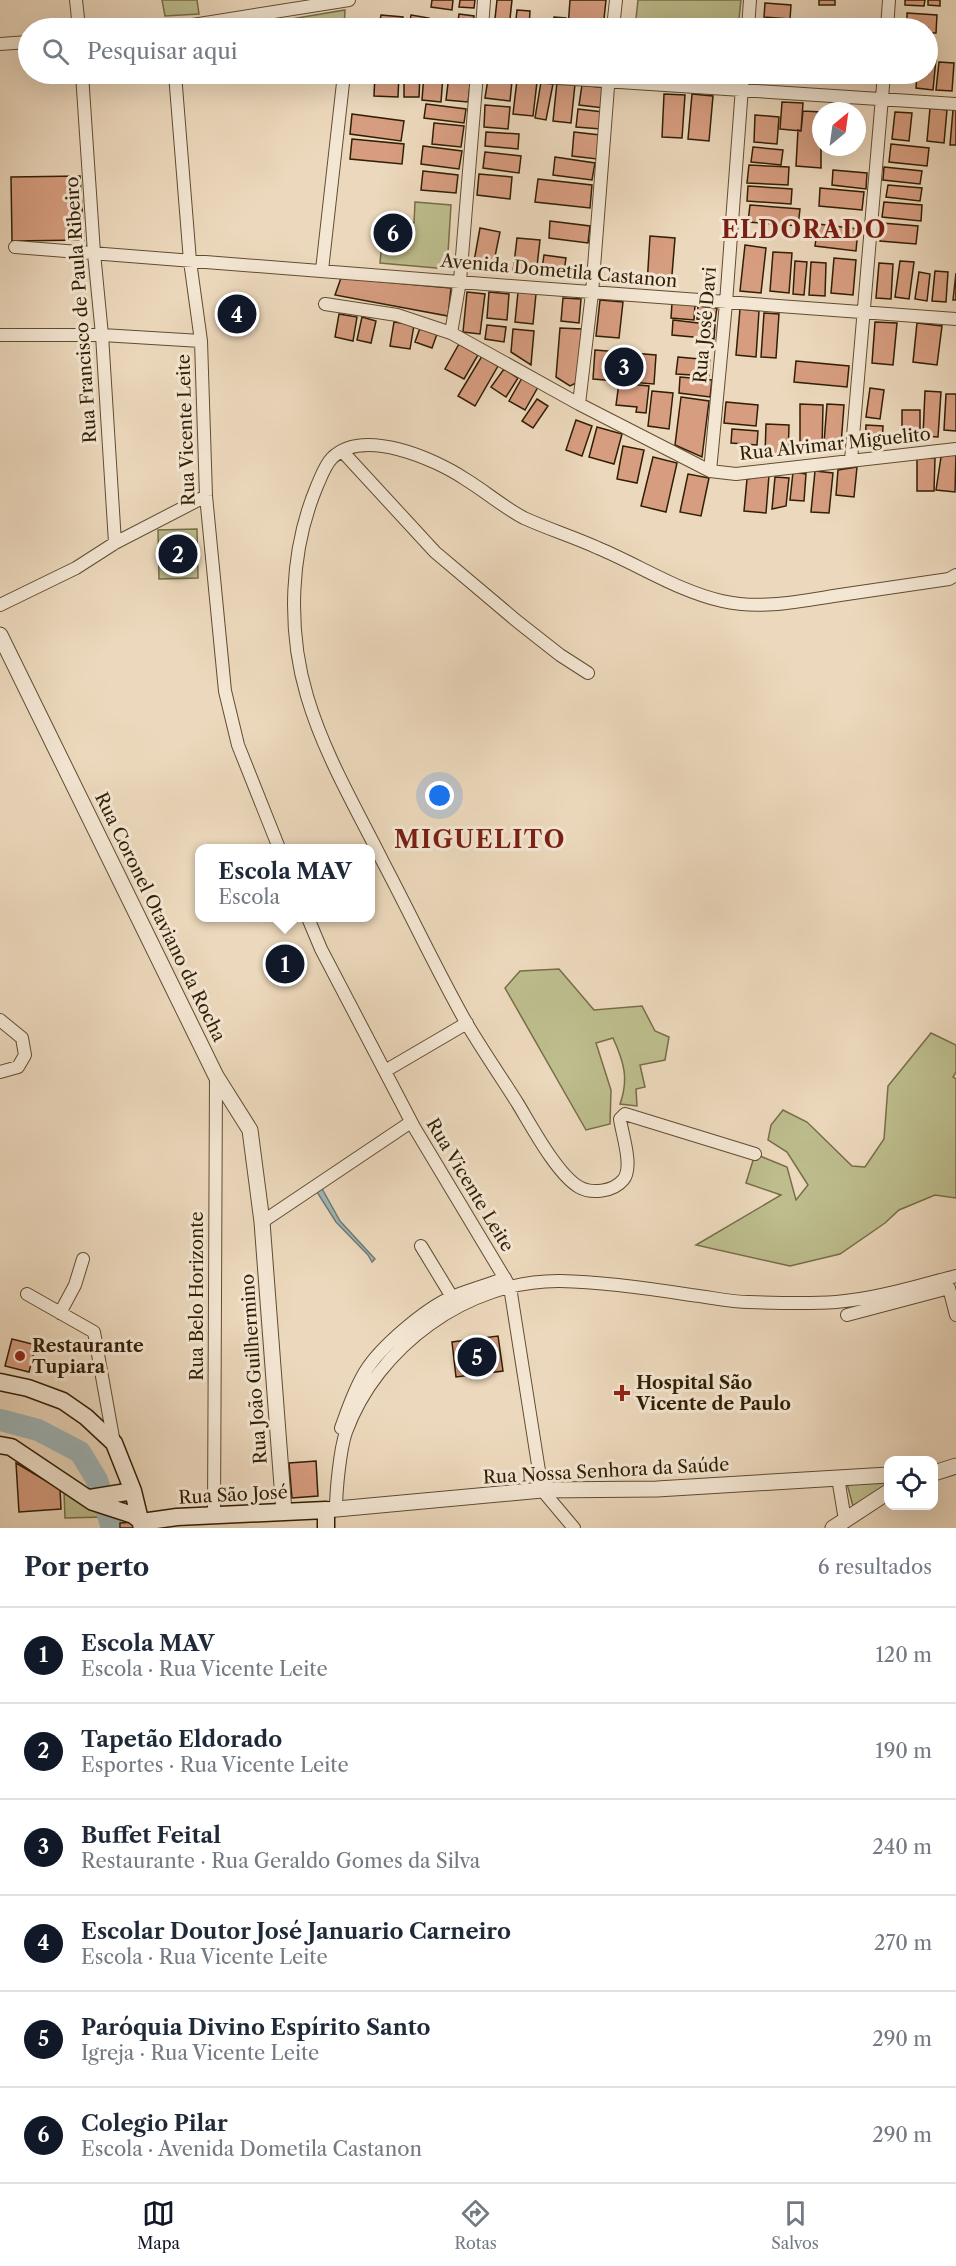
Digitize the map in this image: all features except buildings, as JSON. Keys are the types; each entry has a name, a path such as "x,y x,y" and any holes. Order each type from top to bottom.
{"main road":[{"path":"0,1382 63,1401 86,1417 114,1443 133,1491 142,1525"},
{"path":"0,1445 11,1447 90,1499 133,1515 142,1525"},
{"path":"90,1499 133,1491"},
{"name":"Rua São José","path":"142,1525 214,1516 331,1510"},
{"path":"326,1528 331,1510"}],"street":[{"path":"76,0 78,18"},
{"path":"236,18 349,0"},
{"path":"483,18 484,0"},
{"path":"614,18 616,0"},
{"path":"749,18 750,0"},
{"path":"888,18 889,0"},
{"path":"0,44 18,43"},
{"name":"Rua Francisco de Paula Ribeiro","path":"83,84 115,543"},
{"name":"Rua Vicente Leite","path":"176,84 190,261 201,341 206,496 225,691 243,761 277,844"},
{"path":"322,270 343,84"},
{"path":"451,333 460,281 476,84"},
{"path":"579,404 592,293 608,84"},
{"path":"676,84 742,91 956,104"},
{"name":"Rua José Davi","path":"710,471 743,84"},
{"path":"851,460 884,84"},
{"name":"Avenida Dometila Castanon","path":"15,247 956,320"},
{"name":"Rua Alvimar Miguelito","path":"325,304 397,315 451,333 579,404 710,471 736,474 956,449"},
{"path":"0,335 102,335 201,341"},
{"path":"374,844 350,797 306,694 295,627 295,584 299,547 310,502 332,458 342,451 370,444 431,460 463,477 512,512 598,548 686,590 739,604 783,604 950,579 956,574"},
{"path":"342,451 435,552 518,622 560,655 588,673"},
{"path":"0,605 76,568 115,543 206,496"},
{"name":"Rua Coronel Otaviano da Rocha","path":"0,635 216,1076 250,1130 262,1222"},
{"path":"375,845 467,1023 541,1141 565,1174 580,1187 595,1192 624,1180 629,1167 620,1119 625,1114 755,1154"},
{"name":"Rua Vicente Leite","path":"310,922 321,949 411,1122 507,1283 542,1490"},
{"path":"0,1020 22,1038 25,1055 18,1067 0,1072"},
{"path":"385,1071 467,1023"},
{"name":"Rua Belo Horizonte","path":"214,1516 216,1076"},
{"path":"262,1222 411,1122"},
{"name":"Rua João Guilhermino","path":"262,1222 284,1512"},
{"path":"421,1246 452,1297"},
{"path":"60,1313 75,1285 84,1259"},
{"path":"338,1482 338,1439 349,1404 366,1371 374,1359 408,1326 452,1297 507,1283 567,1282 617,1284 746,1302 837,1302 951,1283"},
{"path":"331,1510 346,1434 370,1384 415,1335 435,1319 507,1283"},
{"path":"951,1283 956,1315"},
{"path":"848,1315 951,1283"},
{"path":"27,1294 94,1332 114,1443"},
{"path":"938,1471 956,1466"},
{"name":"Rua Nossa Senhora da Saúde","path":"331,1510 542,1490 657,1489 884,1475"},
{"path":"838,1478 839,1524"},
{"path":"542,1490 574,1528"},
{"path":"839,1524 884,1495"}],"green space":[{"path":"162,0 197,0 199,14 165,16"},
{"path":"638,0 741,0 739,18 636,18"},
{"path":"345,10 345,18 297,18"},
{"path":"415,202 451,205 447,269 380,263 384,220 414,223"},
{"path":"197,529 198,578 159,579 158,530"},
{"path":"559,969 594,1010 642,1006 655,1031 669,1037 665,1060 640,1065 645,1087 636,1089 637,1106 620,1104 625,1078 620,1055 613,1038 596,1043 611,1090 610,1124 586,1130 505,988 520,971"},
{"path":"931,1033 956,1045 956,1072 953,1077 956,1079 956,1198 935,1195 899,1210 885,1223 840,1254 790,1266 696,1245 781,1195 746,1183 755,1154 787,1167 796,1200 808,1185 787,1152 768,1140 771,1125 783,1110 807,1122 852,1166 865,1167 884,1139 888,1086"},
{"path":"884,1480 884,1488 853,1506 847,1484"},
{"path":"64,1491 101,1512 103,1517 65,1518"}],"water":[{"path":"320,1185 340,1221 375,1259 372,1262 336,1222 317,1192"}],"waterway":[{"path":"0,1420 38,1430 80,1452 97,1480 112,1528"}],"place":[{"name":"Colegio Pilar","path":"393,233"},
{"name":"Escolar Doutor José Januario Carneiro","path":"237,314"},
{"name":"Buffet Feital","path":"624,367"},
{"name":"Tapetão Eldorado","path":"178,554"},
{"name":"Escola MAV","path":"285,964"},
{"name":"Restaurante Tupiara","path":"20,1356"},
{"name":"Paróquia Divino Espírito Santo","path":"477,1357"},
{"name":"Hospital São Vicente de Paulo","path":"622,1393"}],"district":[{"name":"ELDORADO","path":"804,230"},
{"name":"MIGUELITO","path":"480,840"}]}
